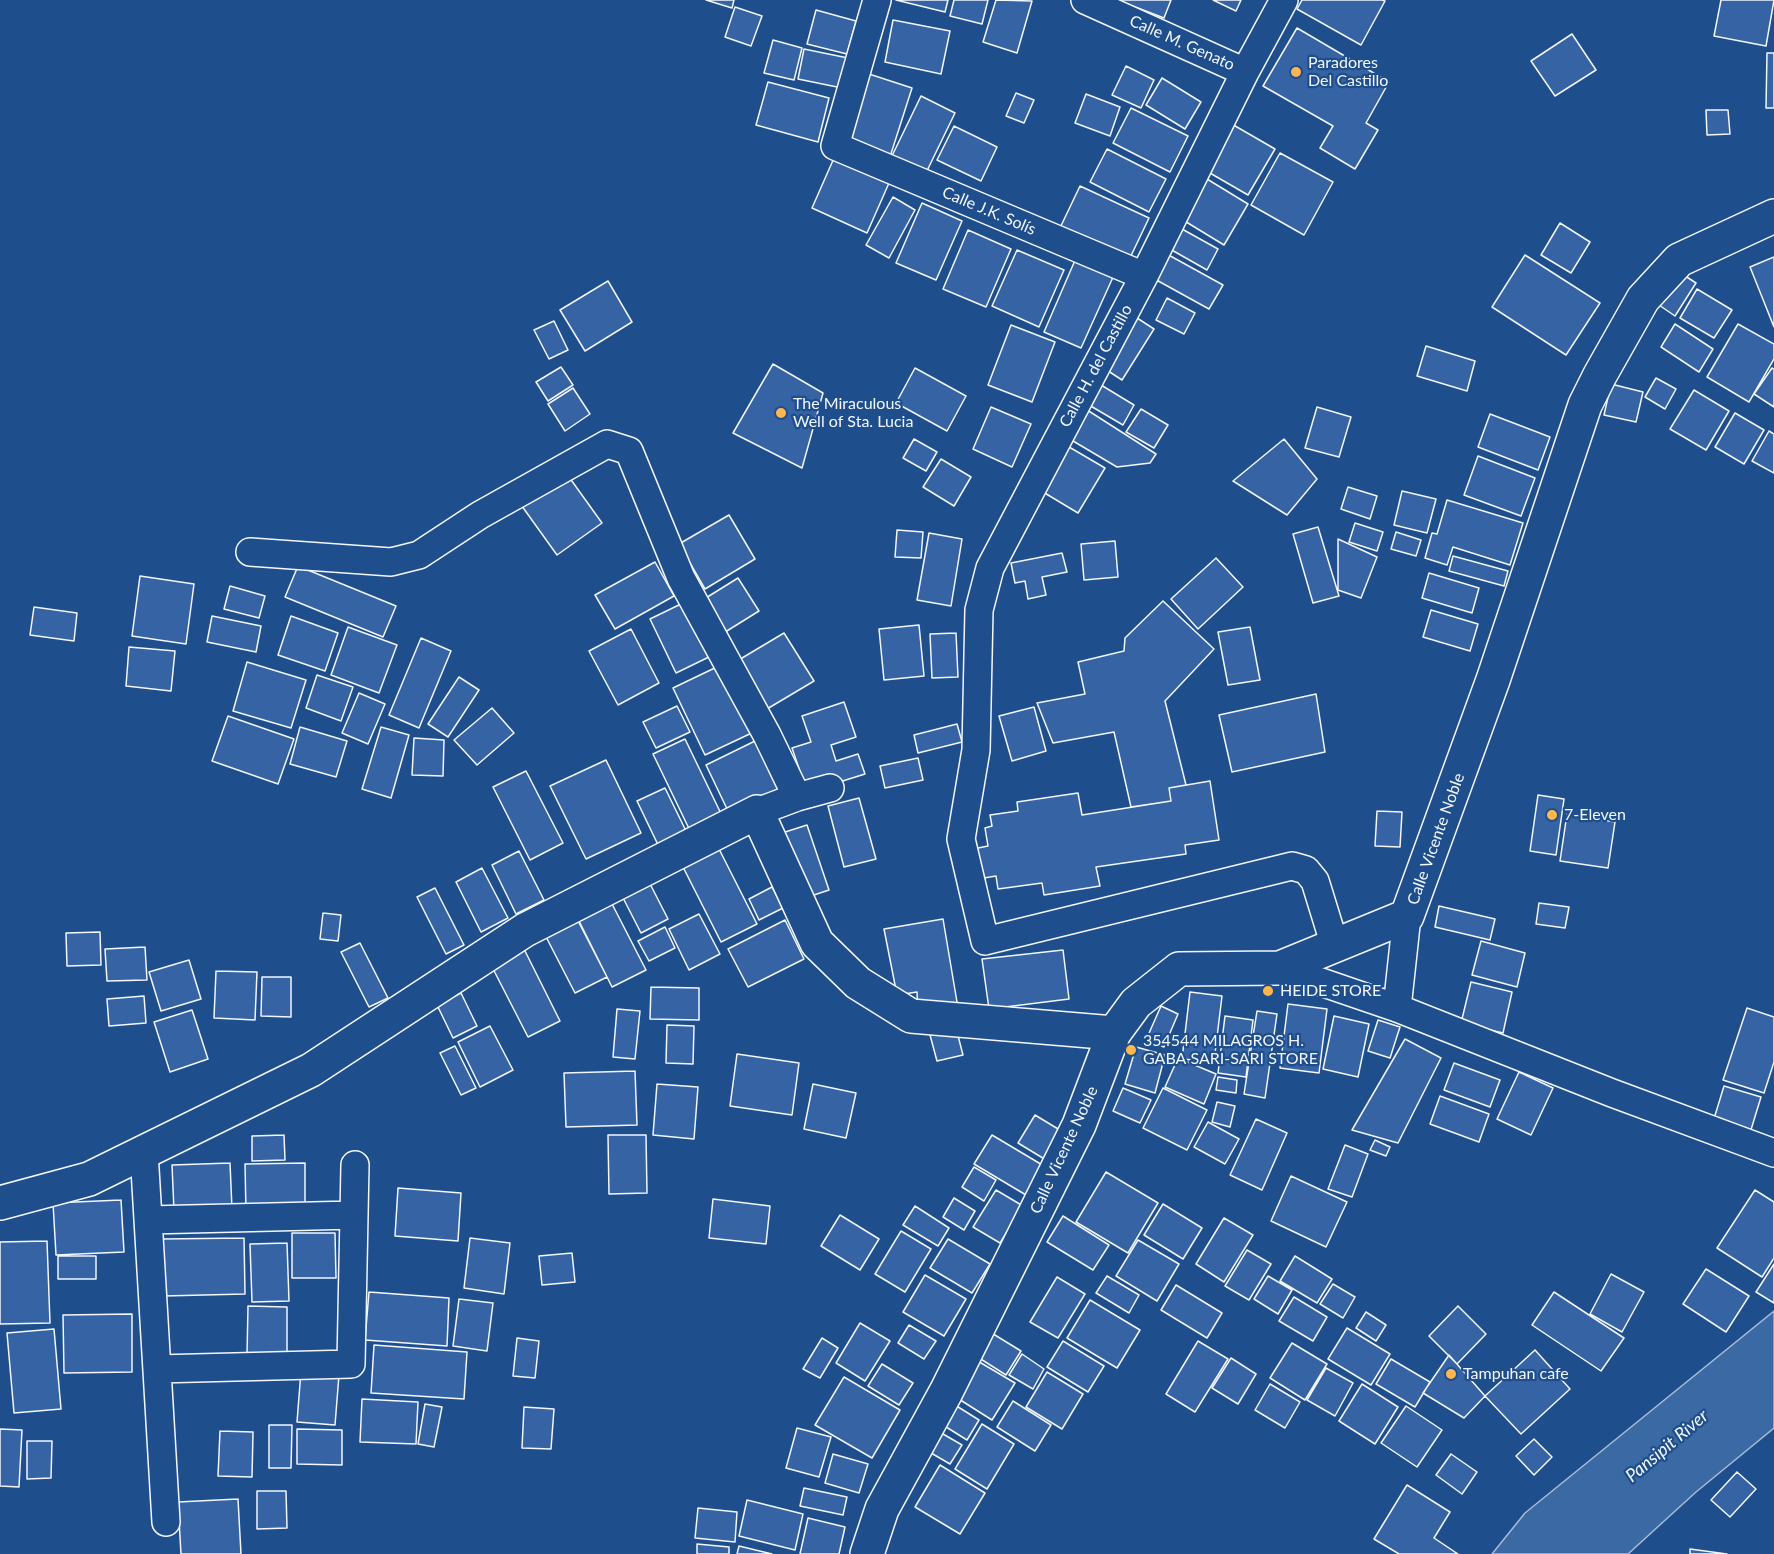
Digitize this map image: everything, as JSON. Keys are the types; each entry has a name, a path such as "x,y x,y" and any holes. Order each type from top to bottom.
{"main road":[{"name":"Calle Vicente Noble","path":"867,1554 882,1509 946,1392 1079,1125 1114,1034 1136,1003 1179,969 1280,968 1407,916 1494,680 1585,405 1600,375 1643,299 1679,260 1774,216"},
{"path":"0,1203 89,1179 311,1070 525,930 757,812 817,943 858,983 911,1016 1114,1034"}],"street":[{"name":"Calle J.K. Solís","path":"877,0 835,146 1144,276"},
{"name":"Calle M. Genato","path":"1085,0 1245,72"},
{"name":"Calle H. del Castillo","path":"1284,0 1245,72 1144,276 990,568 980,609 976,750 961,839 985,941 1292,866 1306,870 1315,881 1335,946"},
{"path":"250,552 391,562 419,555 480,515 607,444 629,451 681,578 767,735 797,797"},
{"path":"757,812 830,788"},
{"path":"1397,1008 1407,916"},
{"path":"1280,968 1397,1008 1612,1093 1774,1153"},
{"path":"144,1152 166,1522"},
{"path":"157,1369 351,1364 356,1165"},
{"path":"148,1220 354,1215"}],"water":[{"name":"Pansipit River","path":"1774,1311 1774,1428 1696,1492 1628,1554 1492,1554 1525,1513"}],"building":[{"path":"706,0 734,0 732,8"},
{"path":"896,0 948,0 945,12"},
{"path":"954,0 988,0 982,24 950,16"},
{"path":"996,0 1032,1 1017,53 983,42"},
{"path":"1117,0 1171,0 1164,18"},
{"path":"1213,0 1241,0 1236,11"},
{"path":"1302,0 1385,1 1361,45 1297,9"},
{"path":"1721,0 1774,0 1766,46 1714,36"},
{"path":"735,7 762,16 751,46 725,37"},
{"path":"816,10 856,21 847,54 807,44"},
{"path":"893,20 950,31 941,74 885,62"},
{"path":"1297,28 1389,82 1366,123 1378,130 1355,169 1320,148 1333,126 1263,86"},
{"path":"1572,34 1596,70 1555,96 1531,61"},
{"path":"773,40 802,48 794,80 764,73"},
{"path":"804,49 848,58 842,88 798,79"},
{"path":"1767,53 1774,53 1774,108 1766,108"},
{"path":"1126,66 1154,80 1141,108 1112,95"},
{"path":"866,73 912,88 889,160 843,144"},
{"path":"1162,78 1201,102 1185,129 1146,105"},
{"path":"768,82 829,98 818,142 756,125"},
{"path":"1016,93 1034,100 1024,123 1006,116"},
{"path":"1086,94 1120,107 1110,136 1075,123"},
{"path":"921,96 955,113 924,177 890,160"},
{"path":"1131,108 1188,136 1170,172 1113,143"},
{"path":"1706,110 1728,110 1730,134 1707,135"},
{"path":"1230,123 1275,149 1248,195 1203,169"},
{"path":"954,126 997,147 981,181 937,160"},
{"path":"1107,149 1166,179 1149,212 1090,182"},
{"path":"1280,153 1333,182 1304,235 1251,205"},
{"path":"834,158 889,183 867,233 812,208"},
{"path":"1207,179 1248,204 1224,245 1183,220"},
{"path":"1080,186 1149,218 1128,262 1059,230"},
{"path":"893,197 915,210 889,258 866,245"},
{"path":"922,203 962,221 936,280 896,263"},
{"path":"1560,223 1590,242 1571,273 1541,255"},
{"path":"1182,229 1218,249 1207,270 1170,249"},
{"path":"968,230 1011,249 986,307 943,289"},
{"path":"1017,250 1064,270 1039,327 992,306"},
{"path":"1165,253 1223,285 1209,309 1151,277"},
{"path":"1525,255 1600,303 1566,355 1492,307"},
{"path":"1774,257 1774,327 1750,267"},
{"path":"1076,258 1114,275 1081,348 1044,332"},
{"path":"1676,270 1696,283 1675,316 1656,303"},
{"path":"608,281 632,322 585,351 560,310"},
{"path":"1697,289 1732,310 1714,338 1680,318"},
{"path":"1167,298 1195,313 1184,334 1156,320"},
{"path":"1134,316 1154,329 1122,380 1102,367"},
{"path":"554,321 568,350 549,359 534,330"},
{"path":"1675,324 1713,349 1699,372 1661,347"},
{"path":"1738,324 1774,344 1774,359 1749,402 1707,377"},
{"path":"1011,325 1055,342 1032,402 988,385"},
{"path":"1426,346 1475,361 1467,391 1417,376"},
{"name":"The Miraculous Well of Sta. Lucia","path":"773,364 823,393 802,468 733,433"},
{"path":"561,367 573,385 548,401 536,382"},
{"path":"915,368 966,396 947,431 896,403"},
{"path":"1772,368 1774,369 1774,407 1754,394"},
{"path":"1656,378 1676,389 1665,409 1645,397"},
{"path":"1611,384 1643,392 1636,422 1604,415"},
{"path":"1101,385 1134,405 1123,425 1089,405"},
{"path":"573,388 590,414 565,431 548,404"},
{"path":"1694,390 1729,411 1706,450 1670,429"},
{"path":"991,407 1031,424 1012,467 973,449"},
{"path":"1317,407 1351,417 1339,457 1305,448"},
{"path":"1084,408 1156,454 1150,463 1117,467 1068,438"},
{"path":"1141,409 1168,425 1154,448 1126,432"},
{"path":"1735,413 1764,430 1744,464 1715,447"},
{"path":"1490,414 1550,437 1538,470 1478,447"},
{"path":"1769,431 1774,434 1774,473 1752,461"},
{"path":"914,439 937,452 926,471 903,458"},
{"path":"1284,439 1317,479 1287,515 1233,481"},
{"path":"1064,444 1105,468 1078,513 1038,489"},
{"path":"1478,456 1535,478 1521,516 1464,495"},
{"path":"941,459 971,477 954,506 923,487"},
{"path":"564,470 602,523 557,555 519,502"},
{"path":"1348,487 1377,496 1370,519 1341,509"},
{"path":"1402,491 1436,499 1427,533 1394,525"},
{"path":"1447,500 1523,523 1510,565 1453,547 1447,565 1425,558 1432,533 1437,534"},
{"path":"729,515 755,559 705,589 679,544"},
{"path":"1355,523 1383,532 1377,551 1349,542"},
{"path":"1318,527 1339,596 1313,603 1293,534"},
{"path":"897,530 923,532 921,558 895,557"},
{"path":"1396,532 1421,540 1416,556 1391,549"},
{"path":"929,533 962,539 951,606 917,600"},
{"path":"1338,539 1377,557 1361,598 1338,590"},
{"path":"1115,541 1118,577 1084,580 1081,544"},
{"path":"1062,553 1067,572 1042,577 1046,595 1028,599 1025,581 1015,583 1011,563"},
{"path":"1453,556 1508,571 1504,586 1449,571"},
{"path":"1216,558 1243,587 1198,629 1171,599"},
{"path":"655,562 674,596 615,629 595,595"},
{"path":"298,566 396,606 383,637 285,597"},
{"path":"1429,573 1479,588 1472,613 1422,598"},
{"path":"140,576 194,584 186,644 132,636"},
{"path":"738,578 759,611 722,634 701,601"},
{"path":"230,586 265,596 259,618 224,609"},
{"path":"687,601 713,655 676,673 650,619"},
{"path":"1163,601 1214,649 1165,701 1186,785 1169,788 1171,801 1131,807 1114,732 1053,743 1037,703 1085,694 1078,662 1124,651 1125,638"},
{"path":"34,607 77,613 74,641 30,635"},
{"path":"1431,610 1478,624 1470,651 1423,637"},
{"path":"212,616 261,626 256,652 207,642"},
{"path":"291,616 338,633 325,671 278,655"},
{"path":"919,625 924,676 884,680 879,629"},
{"path":"348,627 397,645 379,693 331,675"},
{"path":"1250,627 1260,680 1228,685 1218,632"},
{"path":"631,629 659,683 618,705 589,651"},
{"path":"784,633 814,681 767,709 737,661"},
{"path":"956,633 958,677 932,678 930,634"},
{"path":"421,638 451,651 419,728 389,715"},
{"path":"129,647 175,651 171,691 126,686"},
{"path":"247,662 306,680 291,728 233,711"},
{"path":"723,664 756,731 705,755 673,688"},
{"path":"317,675 353,687 341,721 306,708"},
{"path":"459,677 479,690 448,737 428,724"},
{"path":"359,693 385,704 368,744 342,733"},
{"path":"1316,694 1325,752 1232,772 1219,715"},
{"path":"844,702 856,737 831,745 836,761 858,754 865,774 833,784 829,774 804,783 792,748 811,742 802,716"},
{"path":"677,706 690,732 656,748 643,722"},
{"path":"1034,707 1046,751 1012,761 999,716"},
{"path":"492,708 514,733 477,765 454,740"},
{"path":"228,716 294,739 278,784 212,761"},
{"path":"957,724 962,742 918,753 914,735"},
{"path":"300,727 347,741 336,777 290,764"},
{"path":"381,727 409,735 391,798 362,789"},
{"path":"414,738 444,740 443,776 412,775"},
{"path":"685,739 726,824 694,839 653,754"},
{"path":"755,741 778,790 729,813 706,765"},
{"path":"918,758 923,780 885,788 880,766"},
{"path":"606,760 641,833 586,859 550,786"},
{"path":"526,771 563,843 530,860 493,787"},
{"path":"1210,781 1219,840 1185,845 1186,854 1096,867 1100,886 1044,895 1042,883 998,889 996,876 978,879 973,849 988,846 985,828 992,826 990,815 1018,811 1017,802 1078,793 1082,815 1171,801 1169,788"},
{"path":"665,788 688,835 660,849 637,801"},
{"path":"1538,795 1564,799 1556,855 1530,851"},
{"path":"859,798 876,859 844,867 828,806"},
{"path":"1377,811 1402,812 1400,847 1375,846"},
{"path":"1567,814 1615,822 1608,868 1560,861"},
{"path":"807,825 829,890 802,899 779,834"},
{"path":"718,847 757,924 721,942 682,865"},
{"path":"519,851 544,900 516,914 492,865"},
{"path":"482,868 508,918 481,932 456,882"},
{"path":"646,876 668,919 641,933 619,890"},
{"path":"772,887 783,908 759,920 749,899"},
{"path":"435,888 464,945 446,954 417,897"},
{"path":"610,900 646,970 612,987 577,917"},
{"path":"1539,903 1569,907 1565,928 1536,924"},
{"path":"1439,906 1495,919 1490,940 1435,927"},
{"path":"323,913 341,915 338,941 320,939"},
{"path":"699,914 720,954 689,970 669,929"},
{"path":"575,915 607,977 575,993 543,931"},
{"path":"943,919 958,1008 918,1011 917,992 897,995 884,929"},
{"path":"785,920 804,959 748,987 728,949"},
{"path":"665,927 675,948 649,961 638,941"},
{"path":"100,932 101,965 67,966 66,933"},
{"path":"1481,941 1525,953 1517,987 1472,975"},
{"path":"360,943 388,998 369,1007 341,952"},
{"path":"522,945 560,1021 528,1037 489,961"},
{"path":"145,947 147,980 107,981 105,949"},
{"path":"1063,950 1069,999 989,1009 982,959"},
{"path":"189,960 201,999 161,1011 149,972"},
{"path":"216,971 257,972 255,1020 214,1018"},
{"path":"262,977 291,977 291,1017 261,1016"},
{"path":"1471,982 1512,992 1503,1033 1461,1023"},
{"path":"651,987 699,988 699,1020 650,1019"},
{"path":"1190,992 1222,996 1214,1062 1182,1059"},
{"path":"461,993 477,1026 453,1038 437,1005"},
{"path":"144,996 146,1023 109,1026 107,999"},
{"path":"1288,1004 1327,1009 1319,1073 1280,1068"},
{"path":"1161,1006 1178,1014 1164,1047 1146,1040"},
{"path":"1747,1008 1774,1017 1774,1062 1764,1093 1723,1080"},
{"path":"617,1009 640,1011 635,1059 613,1057"},
{"path":"192,1010 208,1059 170,1072 154,1022"},
{"path":"1257,1011 1277,1014 1265,1098 1244,1094"},
{"path":"1225,1016 1253,1020 1246,1077 1218,1073"},
{"path":"1334,1016 1369,1024 1358,1077 1323,1069"},
{"path":"1378,1020 1400,1027 1390,1058 1368,1051"},
{"path":"667,1025 694,1026 693,1064 666,1063"},
{"path":"490,1026 513,1070 480,1087 458,1042"},
{"path":"956,1028 963,1055 937,1061 930,1035"},
{"path":"1405,1039 1441,1058 1398,1143 1352,1130"},
{"path":"455,1046 476,1088 461,1095 440,1053"},
{"path":"1136,1047 1165,1055 1155,1093 1125,1084"},
{"path":"737,1054 799,1063 792,1115 730,1106"},
{"path":"1178,1058 1216,1074 1204,1104 1165,1087"},
{"path":"1454,1063 1500,1080 1490,1107 1444,1090"},
{"path":"635,1071 637,1125 566,1127 564,1073"},
{"path":"1519,1072 1553,1088 1531,1135 1497,1119"},
{"path":"1218,1077 1237,1080 1236,1093 1216,1090"},
{"path":"657,1084 698,1087 694,1139 653,1135"},
{"path":"813,1084 856,1093 846,1138 804,1129"},
{"path":"1724,1086 1761,1097 1750,1133 1713,1122"},
{"path":"1123,1088 1151,1100 1140,1123 1113,1111"},
{"path":"1163,1088 1207,1110 1187,1150 1143,1128"},
{"path":"1440,1096 1489,1114 1479,1142 1430,1124"},
{"path":"1217,1102 1235,1106 1230,1127 1212,1122"},
{"path":"1035,1115 1068,1135 1051,1163 1018,1143"},
{"path":"1256,1119 1287,1133 1262,1190 1230,1175"},
{"path":"1208,1122 1239,1139 1225,1164 1194,1147"},
{"path":"284,1135 285,1160 252,1161 252,1136"},
{"path":"608,1135 646,1135 647,1193 609,1194"},
{"path":"992,1135 1049,1169 1031,1198 974,1164"},
{"path":"1375,1140 1390,1147 1386,1156 1370,1150"},
{"path":"1345,1145 1368,1154 1352,1197 1328,1189"},
{"path":"230,1163 232,1209 174,1211 172,1165"},
{"path":"305,1163 305,1211 246,1212 245,1164"},
{"path":"974,1167 996,1180 984,1201 962,1187"},
{"path":"1106,1172 1158,1203 1128,1253 1076,1222"},
{"path":"1291,1176 1347,1202 1326,1247 1271,1221"},
{"path":"398,1188 461,1193 458,1241 395,1236"},
{"path":"996,1190 1023,1206 1000,1243 973,1227"},
{"path":"1755,1190 1774,1202 1774,1258 1762,1277 1717,1248"},
{"path":"954,1198 975,1211 964,1230 943,1217"},
{"path":"713,1199 770,1206 766,1244 709,1238"},
{"path":"121,1200 124,1252 56,1255 53,1203"},
{"path":"1163,1204 1202,1228 1183,1259 1144,1235"},
{"path":"915,1206 949,1228 938,1246 903,1225"},
{"path":"840,1215 879,1239 860,1270 821,1246"},
{"path":"1063,1216 1109,1245 1093,1270 1047,1242"},
{"path":"1224,1218 1253,1235 1224,1282 1196,1264"},
{"path":"901,1231 931,1249 905,1292 875,1274"},
{"path":"292,1233 335,1233 336,1278 292,1278"},
{"path":"244,1238 245,1294 163,1296 162,1239"},
{"path":"470,1238 510,1243 504,1294 464,1288"},
{"path":"948,1239 990,1264 972,1293 930,1268"},
{"path":"1138,1240 1179,1264 1157,1301 1116,1276"},
{"path":"47,1241 50,1323 0,1324 0,1242"},
{"path":"287,1243 289,1301 252,1302 250,1244"},
{"path":"1247,1250 1271,1264 1249,1300 1225,1286"},
{"path":"572,1253 575,1282 542,1285 539,1256"},
{"path":"58,1256 96,1256 96,1279 58,1279"},
{"path":"1295,1256 1332,1279 1317,1303 1280,1281"},
{"path":"1774,1264 1774,1303 1756,1292"},
{"path":"1706,1269 1749,1296 1726,1332 1683,1304"},
{"path":"1611,1274 1644,1292 1622,1332 1590,1314"},
{"path":"925,1275 966,1299 944,1336 903,1312"},
{"path":"1107,1276 1139,1295 1129,1313 1096,1293"},
{"path":"1268,1276 1292,1290 1278,1314 1254,1299"},
{"path":"1057,1277 1085,1294 1058,1338 1030,1322"},
{"path":"1333,1284 1355,1297 1343,1318 1320,1304"},
{"path":"1176,1285 1222,1313 1207,1338 1161,1310"},
{"path":"369,1292 449,1298 447,1346 365,1340"},
{"path":"1554,1292 1624,1338 1601,1371 1532,1325"},
{"path":"1294,1297 1327,1317 1313,1341 1279,1321"},
{"path":"459,1299 493,1303 487,1351 453,1346"},
{"path":"1090,1300 1140,1330 1117,1368 1067,1338"},
{"path":"248,1306 287,1307 287,1355 247,1355"},
{"path":"1458,1306 1486,1334 1457,1364 1429,1336"},
{"path":"1366,1312 1386,1325 1376,1341 1356,1328"},
{"path":"132,1314 132,1372 64,1373 63,1315"},
{"path":"860,1323 890,1341 865,1381 836,1363"},
{"path":"909,1325 936,1341 924,1359 898,1343"},
{"path":"1347,1328 1390,1354 1371,1385 1328,1359"},
{"path":"54,1329 61,1409 14,1413 7,1333"},
{"path":"990,1332 1021,1351 1006,1375 976,1356"},
{"path":"517,1338 539,1341 535,1378 513,1376"},
{"path":"822,1338 838,1348 820,1378 803,1369"},
{"path":"1063,1341 1104,1366 1088,1392 1047,1367"},
{"path":"1198,1341 1228,1359 1195,1412 1166,1394"},
{"path":"1292,1343 1327,1364 1305,1400 1270,1378"},
{"path":"374,1345 467,1352 464,1399 371,1393"},
{"path":"1535,1350 1570,1389 1521,1434 1485,1396"},
{"path":"1022,1354 1044,1369 1033,1389 1009,1375"},
{"name":"Tampuhan cafe","path":"1449,1355 1485,1396 1464,1418 1423,1393"},
{"path":"1231,1358 1256,1374 1238,1404 1212,1388"},
{"path":"1391,1359 1430,1382 1415,1407 1376,1384"},
{"path":"976,1360 1015,1383 992,1420 954,1396"},
{"path":"882,1364 913,1383 899,1405 868,1386"},
{"path":"1326,1368 1353,1383 1335,1416 1307,1400"},
{"path":"301,1371 339,1375 335,1425 297,1422"},
{"path":"1047,1372 1083,1394 1062,1429 1026,1407"},
{"path":"844,1377 900,1410 872,1458 815,1425"},
{"path":"1270,1384 1300,1402 1285,1428 1255,1410"},
{"path":"1362,1384 1398,1407 1375,1444 1339,1421"},
{"path":"362,1399 418,1402 416,1444 360,1442"},
{"path":"947,1400 979,1420 967,1440 935,1420"},
{"path":"1013,1401 1051,1425 1035,1451 997,1427"},
{"path":"425,1404 442,1407 434,1447 418,1444"},
{"path":"1406,1406 1442,1430 1417,1467 1381,1443"},
{"path":"524,1407 554,1409 551,1449 522,1448"},
{"path":"982,1424 1014,1444 987,1489 955,1469"},
{"path":"269,1425 292,1425 291,1468 269,1468"},
{"path":"931,1427 962,1445 950,1464 919,1446"},
{"path":"797,1428 831,1437 819,1477 786,1468"},
{"path":"0,1429 22,1430 19,1487 0,1486"},
{"path":"297,1429 342,1430 342,1465 297,1464"},
{"path":"220,1431 253,1432 252,1477 218,1476"},
{"path":"1534,1439 1552,1457 1534,1475 1516,1456"},
{"path":"27,1441 52,1441 51,1478 27,1479"},
{"path":"833,1454 868,1464 859,1493 825,1483"},
{"path":"1451,1454 1477,1472 1462,1494 1436,1475"},
{"path":"940,1465 985,1493 960,1534 915,1507"},
{"path":"1737,1472 1756,1489 1730,1517 1711,1500"},
{"path":"1407,1485 1450,1512 1434,1538 1458,1554 1399,1554 1374,1539"},
{"path":"804,1488 847,1497 843,1515 800,1506"},
{"path":"257,1491 286,1491 287,1528 257,1529"},
{"path":"238,1499 241,1554 181,1554 178,1502"},
{"path":"747,1500 803,1514 795,1550 739,1536"},
{"path":"698,1508 737,1512 735,1542 695,1538"},
{"path":"808,1518 845,1527 839,1554 800,1554"},
{"path":"697,1544 729,1547 729,1554 697,1554"},
{"path":"739,1546 772,1554 737,1554"},
{"path":"1690,1549 1727,1554 1690,1554"}],"place":[{"name":"Paradores Del Castillo","path":"1296,72"},
{"name":"The Miraculous Well of Sta. Lucia","path":"781,413"},
{"name":"7-Eleven","path":"1552,815"},
{"name":"HEIDE STORE","path":"1268,991"},
{"name":"354544 MILAGROS H. GABA SARI-SARI STORE","path":"1131,1050"},
{"name":"Tampuhan cafe","path":"1451,1374"}]}
